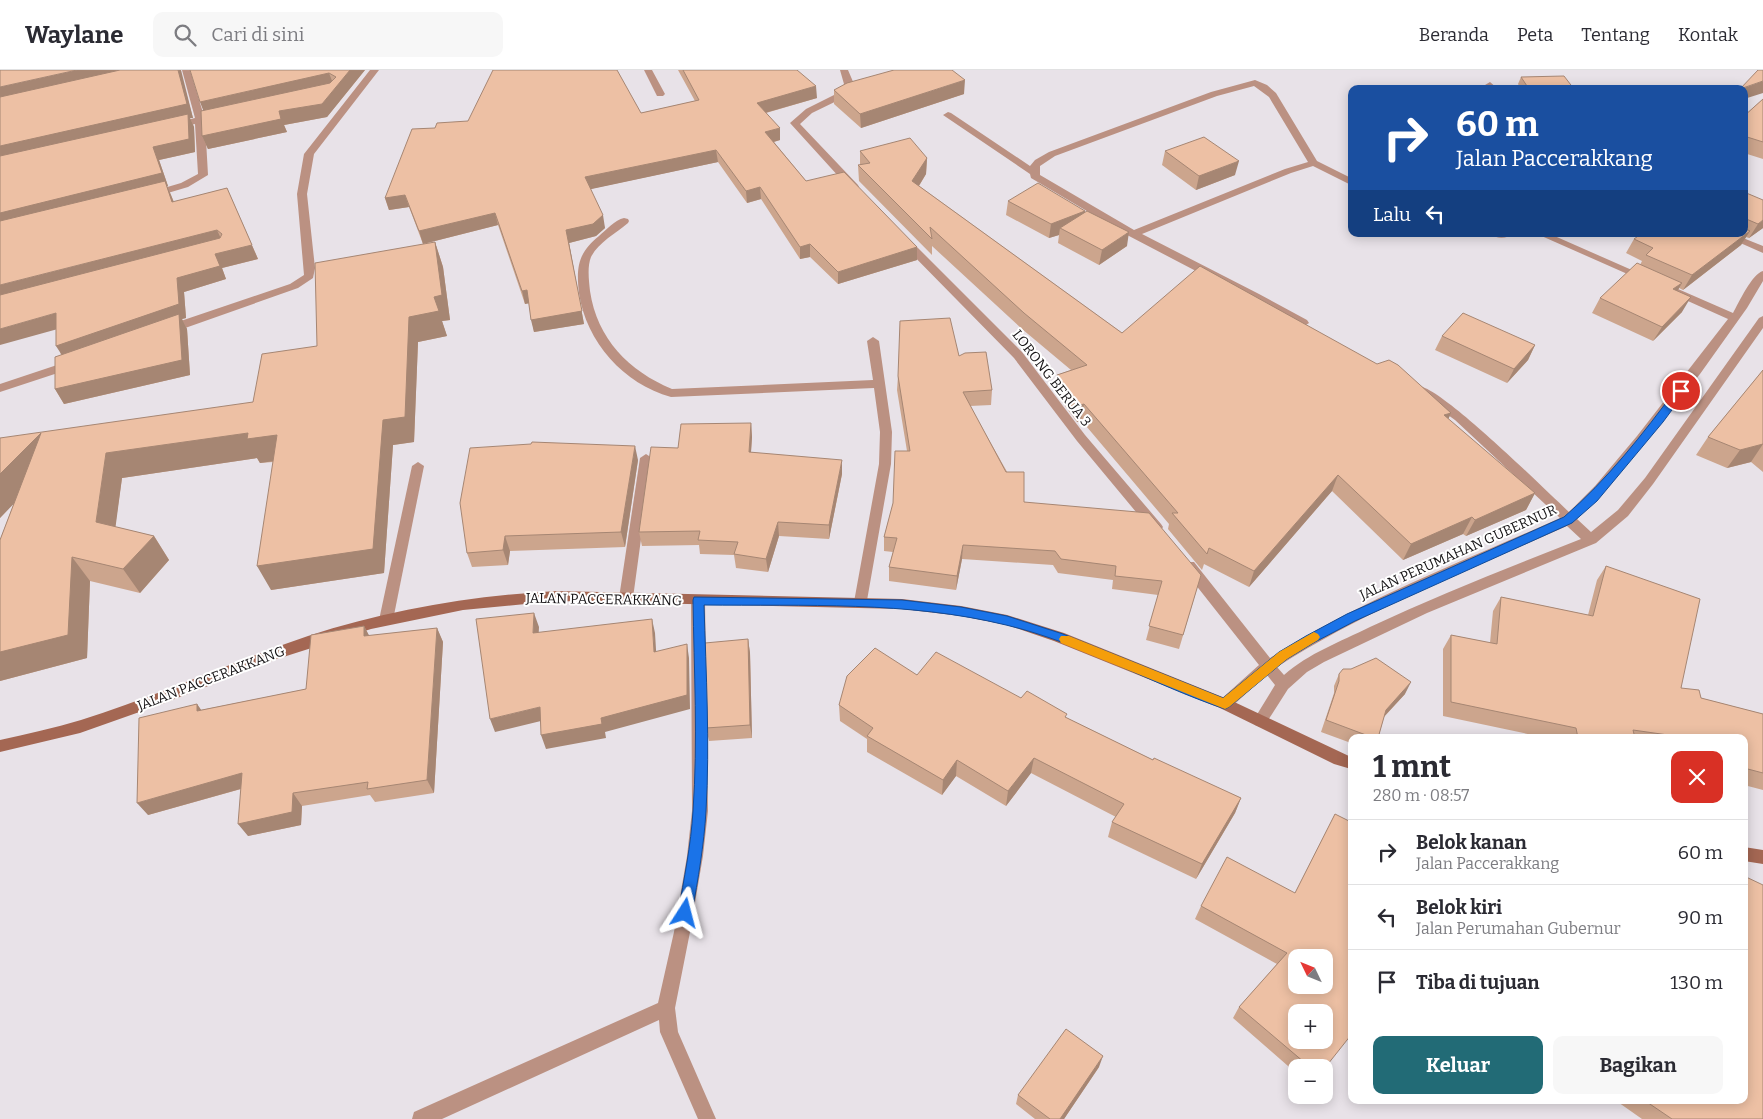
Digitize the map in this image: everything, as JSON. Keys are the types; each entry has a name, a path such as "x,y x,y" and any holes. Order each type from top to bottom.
{"main road":[{"name":"JALAN PACCERAKKANG","path":"0,746 79,728 302,644 386,620 510,598 556,596 902,604 961,611 1007,620 1067,640 1225,704 1348,762"},
{"path":"1748,855 1763,857"}],"street":[{"path":"142,197 180,188 203,175 200,120 186,70"},
{"path":"159,333 280,291 302,282 308,276 310,268 302,194 309,154 375,70"},
{"path":"648,70 660,94"},
{"path":"844,70 849,84 846,93 809,110 796,123 798,128 863,196"},
{"path":"1033,172 1034,166 1040,160 1052,154 1214,94 1253,83 1264,87 1273,95 1314,163 1348,180"},
{"path":"162,129 228,114"},
{"path":"948,115 1033,172 1035,176 1134,234 1255,296 1314,329"},
{"path":"1134,234 1288,171 1314,163"},
{"path":"624,221 591,250 584,262 585,297 596,334 604,345 633,373 653,386 671,393 879,384"},
{"name":"LORONG BERUA 3","path":"900,235 1018,355 1081,438 1162,534"},
{"path":"1549,237 1735,318"},
{"path":"1732,237 1763,250"},
{"name":"JALAN PERUMAHAN GUBERNUR","path":"1225,704 1268,666 1304,643 1351,617 1568,520 1593,498 1659,420 1757,291 1763,274"},
{"path":"1260,722 1283,685 1302,668 1319,658 1422,609 1591,540 1623,513 1644,488 1763,320"},
{"path":"861,602 885,464 886,432 873,341"},
{"path":"0,388 84,359"},
{"path":"1413,385 1459,417 1591,540"},
{"path":"626,598 646,458"},
{"path":"386,620 418,466"},
{"path":"1180,556 1283,685"},
{"path":"698,600 700,812 695,856 666,1008 669,1032 707,1119"},
{"path":"421,1119 666,1008"}],"building":[{"path":"0,70 77,70 0,87"},
{"path":"120,70 178,70 187,104 0,146 0,97"},
{"path":"190,70 350,70 322,104 279,111 281,119 202,136 201,111 330,83 336,77 329,73 200,102"},
{"path":"493,70 617,70 641,113 699,100 683,70 797,70 816,86 757,103 780,128 765,132 806,181 844,172 917,247 838,272 810,244 800,247 760,187 746,191 716,150 585,177 603,215 593,224 566,230 582,311 531,320 527,290 522,291 495,213 419,231 405,195 385,198 412,129 435,128 437,123 468,121"},
{"path":"894,70 952,70 965,80 860,114 834,90 847,83"},
{"path":"1758,70 1763,70 1763,81 1748,86 1744,85"},
{"path":"1564,76 1571,85 1526,85 1521,77"},
{"path":"1763,99 1763,142 1748,137 1748,112"},
{"path":"188,114 189,139 153,147 162,173 0,213 0,156"},
{"path":"1204,137 1239,161 1199,176 1165,151"},
{"path":"910,138 927,158 912,181 1122,333 1200,266 1377,364 1389,360 1398,365 1451,413 1444,415 1535,493 1475,520 1472,517 1411,544 1338,475 1254,571 1209,548 1207,554 1172,513 1178,513 1084,404 1080,405 1057,375 1087,365 1024,313 930,227 932,239 858,165 870,163 860,151"},
{"path":"165,181 172,202 227,188 252,245 215,254 220,266 177,278 179,304 56,346 56,313 0,329 0,295 220,238 222,234 217,230 0,285 0,221"},
{"path":"1038,183 1085,211 1051,224 1008,201"},
{"path":"1748,194 1763,200 1763,220 1758,224 1748,220"},
{"path":"1087,211 1129,232 1102,250 1060,228"},
{"path":"1637,237 1742,237 1692,275 1646,255 1653,248 1634,239"},
{"path":"435,242 442,295 434,297 439,311 409,317 405,417 383,420 373,549 257,566 277,435 247,439 248,433 106,453 96,522 154,536 123,569 72,557 68,635 0,652 0,540 41,433 0,474 0,438 253,402 262,354 317,346 315,263"},
{"path":"1637,263 1682,283 1673,289 1691,297 1662,327 1600,298"},
{"path":"1463,313 1535,345 1514,369 1442,336"},
{"path":"179,314 182,360 55,389 55,357"},
{"path":"950,318 959,356 965,353 986,352 992,390 963,392 1006,472 1024,472 1024,502 1149,513 1201,575 1183,635 1149,626 1162,581 1115,576 1116,566 1061,559 1055,551 963,545 957,576 889,567 897,538 884,537 893,503 895,451 910,451 898,376 900,321"},
{"path":"1763,370 1763,444 1740,450 1708,437"},
{"path":"751,423 749,452 842,460 829,525 778,522 766,559 734,554 738,542 698,540 700,531 639,532 651,447 678,448 681,424"},
{"path":"532,442 635,446 621,532 505,536 503,550 467,553 460,503 470,448 531,444"},
{"path":"1606,566 1700,599 1681,688 1699,690 1701,698 1763,714 1763,773 1748,769 1748,734 1661,734 1633,730 1634,734 1577,734 1576,728 1451,702 1451,635 1497,644 1501,597 1593,616"},
{"path":"534,613 533,633 652,619 654,652 687,644 687,695 601,718 602,724 541,735 540,707 490,719 476,619"},
{"path":"364,626 364,636 437,628 427,780 367,789 368,782 293,793 292,812 238,824 242,773 137,803 139,718 197,704 197,711 306,689 311,635"},
{"path":"748,639 750,725 706,728 705,643"},
{"path":"875,648 917,675 936,652 1021,698 1027,691 1067,714 1065,717 1153,760 1154,758 1241,798 1202,864 1112,822 1124,804 1034,758 1008,791 957,760 943,780 867,736 873,728 839,705 847,676"},
{"path":"1376,658 1411,682 1386,710 1379,734 1363,734 1326,720 1339,681 1339,674 1343,669 1351,669"},
{"path":"1335,814 1348,820 1348,1039 1332,1059 1300,1059 1289,1049 1333,1049 1333,1004 1288,1004 1288,1049 1239,1007 1287,953 1201,906 1227,857 1295,893"},
{"path":"1748,878 1763,885 1763,1119 1672,1119 1650,1104 1748,1104"},
{"path":"1066,1029 1103,1056 1060,1119 1050,1119 1018,1095"}],"slow traffic":[{"path":"1065,639 1225,704 1268,666 1314,637"}],"route":[{"path":"685,913 695,856 700,812 698,600 902,604 961,611 1007,620 1134,666 1225,704 1283,655 1351,617 1568,520 1593,498 1681,391"}]}
